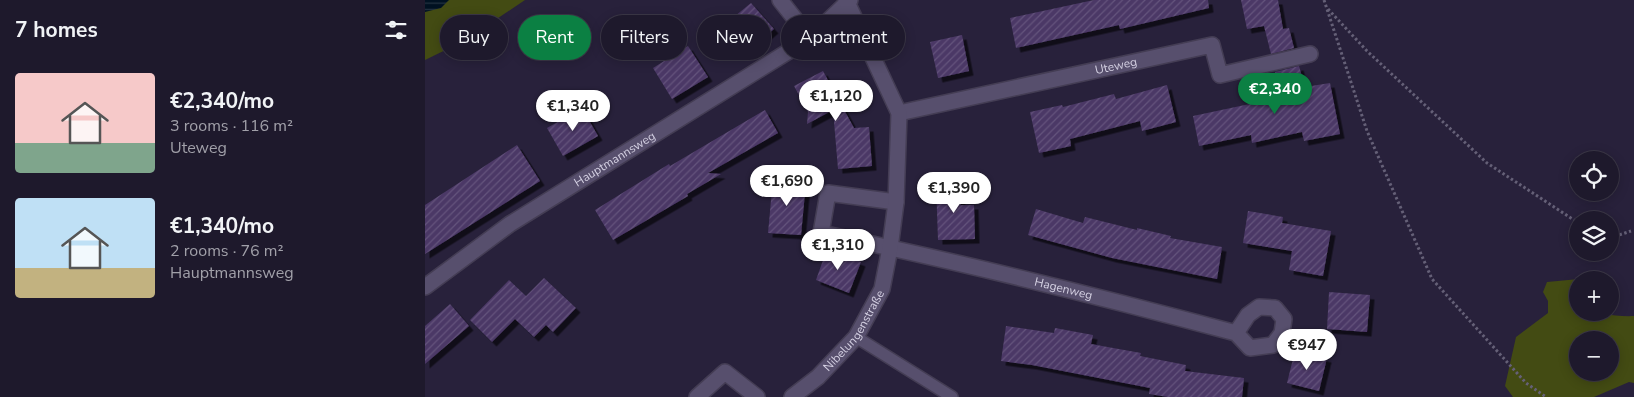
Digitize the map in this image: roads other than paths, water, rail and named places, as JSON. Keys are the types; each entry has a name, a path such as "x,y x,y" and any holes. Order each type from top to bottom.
{"street":[{"path":"780,0 791,15"},
{"name":"Hauptmannsweg","path":"833,15 848,1"},
{"name":"Nibelungenstraße","path":"792,397 818,377 856,336 881,289 897,202 899,113 848,1"},
{"name":"Uteweg","path":"899,113 1212,45 1220,75 1309,54"},
{"name":"Hauptmannsweg","path":"425,287 510,224 781,55"},
{"path":"890,248 821,233 828,193 897,202"},
{"name":"Hagenweg","path":"890,248 1089,293 1236,333"},
{"path":"697,397 725,372 757,397"}],"lane":[{"path":"856,336 952,397"}],"water":[{"path":"425,0 449,0 441,8 425,12"}]}
